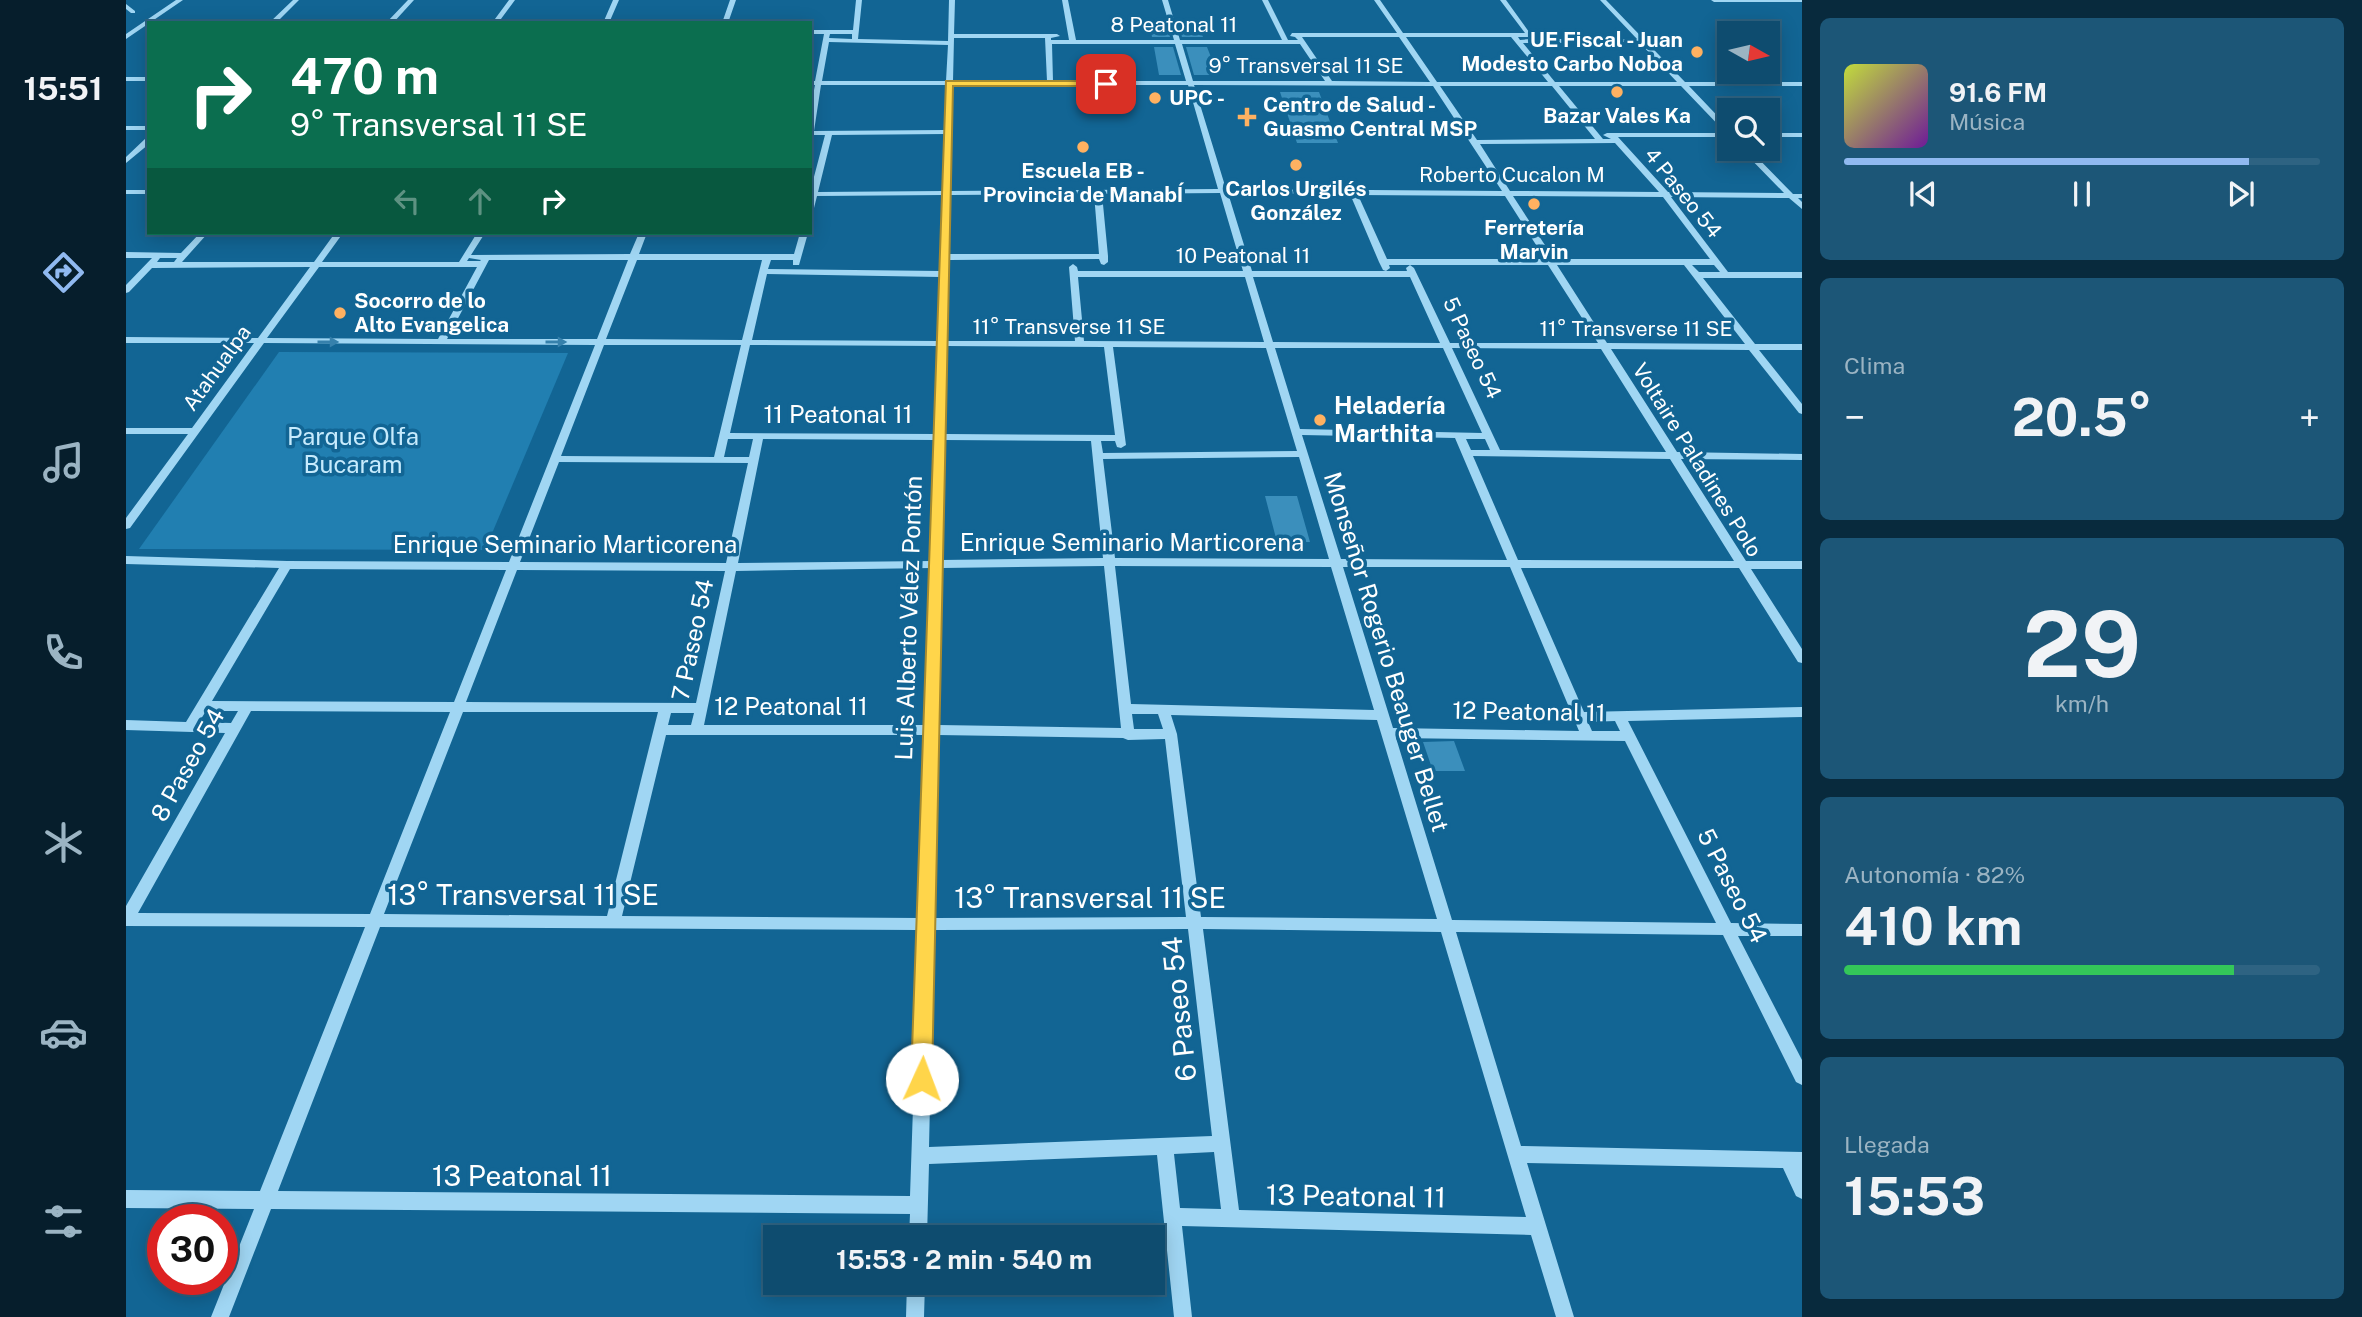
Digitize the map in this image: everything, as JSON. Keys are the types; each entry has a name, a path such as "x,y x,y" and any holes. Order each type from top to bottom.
{"street":[{"path":"149,21 180,0"},
{"path":"274,21 296,0"},
{"path":"391,21 411,0"},
{"path":"496,21 512,0"},
{"path":"607,21 616,0"},
{"path":"725,21 733,0"},
{"path":"855,41 859,0"},
{"name":"Luis Alberto Vélez Pontón","path":"918,1225 945,257 944,194 952,0"},
{"path":"1065,0 1072,39"},
{"name":"Monseñor Rogerio Beauger Bellet","path":"1165,0 1565,1317"},
{"path":"1265,0 1285,38"},
{"name":"Voltaire Paladines Polo","path":"1377,0 1475,142 1802,659"},
{"path":"1503,0 1532,38"},
{"path":"1603,0 1717,120"},
{"path":"1714,0 1802,0"},
{"path":"126,6 129,13"},
{"path":"126,37 147,23"},
{"path":"812,32 855,32"},
{"path":"812,108 814,83 827,32"},
{"name":"8 Peatonal 11","path":"825,40 1072,39 1178,43 1400,33 1644,41"},
{"path":"1299,38 1330,84"},
{"path":"1516,38 1599,138"},
{"path":"1048,39 1050,84"},
{"path":"126,79 147,79"},
{"name":"9° Transversal 11 SE","path":"814,83 1802,83"},
{"path":"126,128 147,128"},
{"path":"812,140 829,136 947,132"},
{"path":"812,133 829,136"},
{"path":"1475,142 1717,134"},
{"path":"1780,135 1802,135"},
{"path":"829,136 812,194 1222,191"},
{"name":"4 Paseo 54","path":"1615,138 1665,194 1726,275"},
{"path":"126,161 147,142"},
{"path":"1756,161 1802,208"},
{"name":"Roberto Cucalon M","path":"1222,191 1802,196"},
{"path":"126,192 147,192"},
{"path":"1098,192 1103,273"},
{"path":"1353,192 1389,274"},
{"path":"175,265 202,235"},
{"name":"Atahualpa","path":"126,526 337,235"},
{"path":"463,260 480,235"},
{"path":"220,1317 642,235"},
{"path":"794,271 804,235"},
{"path":"126,255 182,256"},
{"path":"126,290 158,256"},
{"path":"1072,256 1080,345"},
{"path":"945,257 1104,256"},
{"path":"718,460 767,257"},
{"path":"150,265 314,266 463,260 798,257"},
{"path":"441,342 485,261"},
{"path":"1383,262 1716,262"},
{"name":"5 Paseo 54","path":"1407,262 1497,454"},
{"name":"4 Paseo 54","path":"1686,262 1802,411"},
{"path":"764,271 943,274"},
{"name":"10 Peatonal 11","path":"1074,274 1413,274"},
{"path":"1696,275 1802,275"},
{"name":"11° Transverse 11 SE","path":"126,340 747,341 941,346 1108,344 1802,347"},
{"path":"1108,344 1122,456"},
{"path":"126,431 196,431"},
{"path":"1295,432 1488,436"},
{"path":"1459,435 1587,736"},
{"name":"11 Peatonal 11","path":"724,436 1120,438"},
{"name":"7 Paseo 54","path":"697,729 759,436"},
{"path":"1096,438 1128,735"},
{"path":"1467,453 1802,457"},
{"path":"1098,456 1302,454"},
{"name":"11 Peatonal 11","path":"555,458 754,460"},
{"name":"Enrique Seminario Marticorena","path":"126,560 287,565 731,567 1109,562 1802,565"},
{"name":"8 Paseo 54","path":"191,725 287,565"},
{"name":"12 Peatonal 11","path":"202,706 701,708"},
{"name":"8 Paseo 54","path":"126,919 247,706"},
{"name":"7 Paseo 54","path":"613,922 667,708"},
{"path":"1125,709 1382,715"},
{"name":"6 Paseo 54","path":"1163,710 1171,734 1231,1219"},
{"name":"12 Peatonal 11","path":"1579,717 1802,712"},
{"name":"5 Paseo 54","path":"1619,716 1802,1077"},
{"path":"126,725 236,728"},
{"name":"12 Peatonal 11","path":"662,730 931,730 1171,734"},
{"name":"12 Peatonal 11","path":"1388,733 1629,736"},
{"name":"13° Transversal 11 SE","path":"126,919 1196,923 1447,928 1802,930"},
{"path":"920,1156 1220,1144"},
{"path":"1165,1146 1183,1317"},
{"path":"1516,1154 1795,1160 1802,1190"},
{"name":"13 Peatonal 11","path":"126,1199 918,1205"},
{"name":"13 Peatonal 11","path":"1173,1217 1538,1226"},
{"path":"915,1317 916,1295"}],"green space":[{"name":"Parque Olfa Bucaram","path":"279,352 568,353 485,550 139,549"}],"building":[{"path":"1149,21 1166,21 1170,37 1152,37"},
{"path":"1177,21 1197,21 1203,37 1182,37"},
{"path":"1154,47 1173,47 1181,75 1159,75"},
{"path":"1186,47 1207,47 1218,75 1194,75"},
{"path":"1280,92 1319,92 1338,143 1297,143"},
{"path":"1265,496 1297,496 1310,542 1277,542"},
{"path":"1454,741 1465,771 1433,771 1423,742"}],"place":[{"name":"UE Fiscal - Juan Modesto Carbo Noboa","path":"1697,52"},
{"name":"Bazar Vales Ka","path":"1617,92"},
{"name":"UPC -","path":"1155,98"},
{"name":"Centro de Salud - Guasmo Central MSP","path":"1247,117"},
{"name":"Escuela EB - Provincia de ManabÍ","path":"1083,147"},
{"name":"Carlos Urgilés González","path":"1296,165"},
{"name":"Ferretería Marvin","path":"1534,204"},
{"name":"Socorro de lo Alto Evangelica","path":"340,313"},
{"name":"Heladería Marthita","path":"1320,420"}],"route":[{"path":"922,1079 949,83 1106,84"}]}
